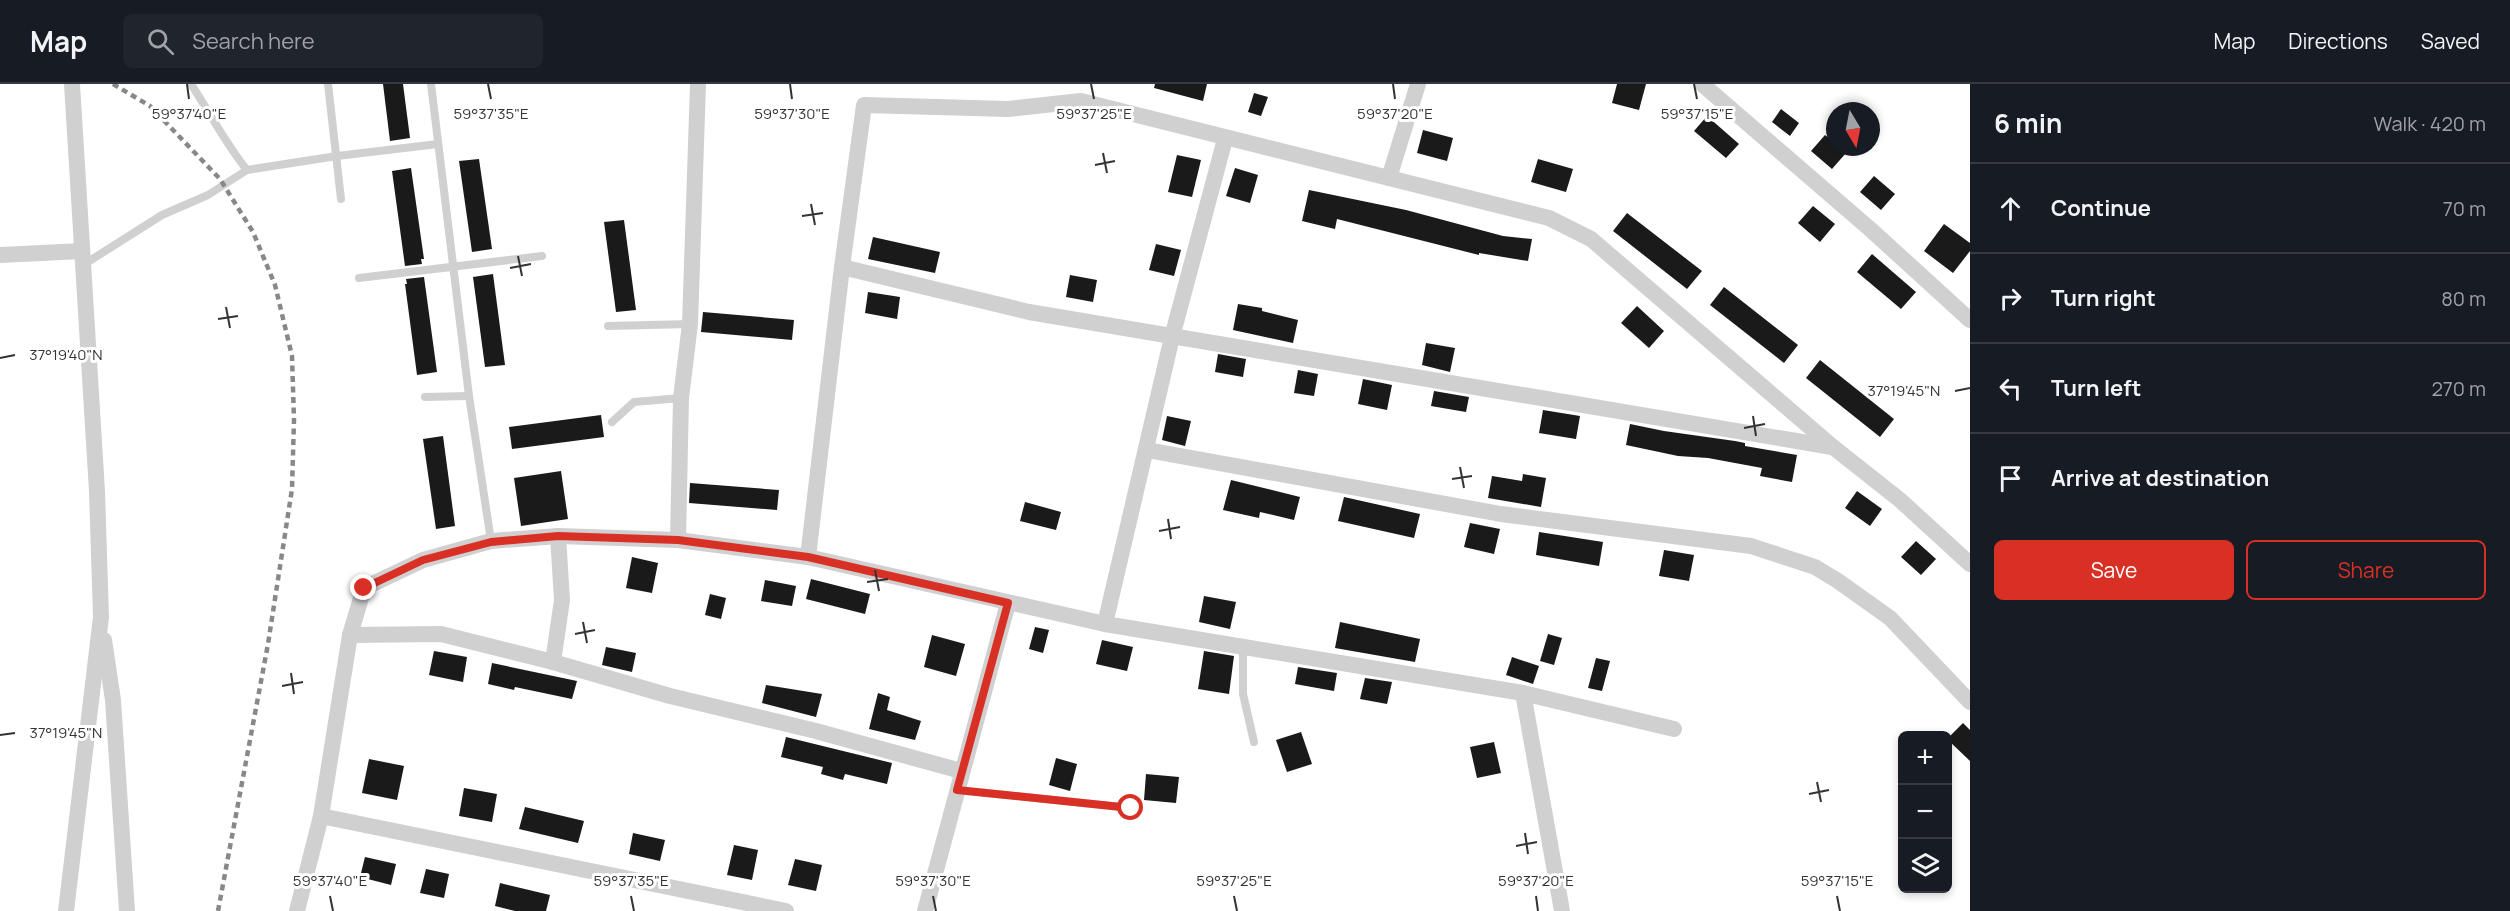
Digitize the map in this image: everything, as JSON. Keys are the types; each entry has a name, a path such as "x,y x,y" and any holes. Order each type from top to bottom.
{"street":[{"path":"72,84 97,491 101,617 113,700 127,911"},
{"path":"678,540 681,398 690,324 698,84"},
{"path":"1389,178 1418,84"},
{"path":"1702,84 1870,229 1970,320"},
{"path":"808,557 842,267 864,105 1008,109 1081,101 1225,139 1549,218 1591,239 1833,447 1900,500 1970,564"},
{"path":"1105,624 1173,337 1225,139"},
{"path":"0,255 82,258"},
{"path":"842,267 1029,312 1833,447"},
{"path":"1147,450 1501,514 1751,546 1815,567 1890,618 1970,702"},
{"path":"553,662 562,600 558,536"},
{"path":"297,911 321,816 350,635 364,588 423,560 491,542 558,536 678,540 808,557 1105,624 1523,693 1674,729"},
{"path":"926,911 1008,603"},
{"path":"66,911 101,617"},
{"path":"350,635 441,634 962,771"},
{"path":"1523,693 1562,911"},
{"path":"321,816 786,911"}],"lane":[{"path":"191,84 212,115 227,146 247,170"},
{"path":"328,84 341,199"},
{"path":"431,84 469,396 491,542"},
{"path":"82,258 162,215 208,195 247,170 438,144"},
{"path":"359,278 542,255"},
{"path":"608,326 690,324"},
{"path":"425,397 469,396"},
{"path":"612,422 634,402 681,398"},
{"path":"1243,645 1243,694 1254,742"},
{"path":"957,790 1131,808"}],"building":[{"path":"383,84 403,84 410,138 390,141"},
{"path":"1155,84 1207,84 1203,101 1154,88"},
{"path":"1617,84 1646,84 1639,110 1612,103"},
{"path":"1254,93 1268,97 1261,116 1248,112"},
{"path":"1781,109 1799,123 1790,136 1772,122"},
{"path":"1707,116 1739,144 1726,158 1694,131"},
{"path":"1423,130 1453,138 1447,161 1417,153"},
{"path":"1825,135 1826,156 1843,156 1832,169 1811,151"},
{"path":"1177,155 1201,160 1192,197 1168,192"},
{"path":"479,159 492,249 472,252 459,161"},
{"path":"1538,159 1573,169 1566,192 1531,182"},
{"path":"411,168 424,259 421,259 422,264 405,266 392,171"},
{"path":"1235,168 1258,175 1250,203 1226,196"},
{"path":"1874,176 1895,194 1881,210 1860,192"},
{"path":"1309,190 1406,210 1503,236 1532,239 1528,261 1479,253 1479,255 1337,219 1335,229 1302,221"},
{"path":"1813,206 1835,224 1820,242 1798,223"},
{"path":"1627,213 1702,271 1687,289 1613,231"},
{"path":"624,220 636,310 616,312 604,222"},
{"path":"1944,224 1970,243 1970,251 1953,273 1924,251"},
{"path":"873,237 940,252 935,273 868,259"},
{"path":"1156,244 1181,250 1174,276 1149,270"},
{"path":"1872,254 1916,292 1901,309 1857,272"},
{"path":"493,274 505,365 485,367 473,277"},
{"path":"1070,275 1097,280 1093,302 1066,297"},
{"path":"424,277 437,372 417,375 405,284 407,284 406,279"},
{"path":"1724,287 1798,345 1784,363 1710,305"},
{"path":"868,292 900,297 897,319 865,313"},
{"path":"1238,304 1262,308 1262,311 1298,320 1293,343 1233,330"},
{"path":"1637,306 1664,331 1649,348 1621,323"},
{"path":"703,312 794,320 792,340 701,332"},
{"path":"1426,343 1455,348 1450,372 1422,365"},
{"path":"1218,354 1246,359 1243,377 1215,372"},
{"path":"1820,360 1894,419 1880,437 1806,378"},
{"path":"1298,370 1318,374 1314,396 1294,393"},
{"path":"1363,379 1392,385 1387,410 1358,404"},
{"path":"1434,391 1469,397 1466,412 1431,406"},
{"path":"1543,410 1580,416 1576,439 1539,433"},
{"path":"601,415 604,437 512,449 509,427"},
{"path":"1167,416 1191,421 1185,446 1162,440"},
{"path":"1630,424 1735,441 1745,443 1745,446 1797,455 1792,482 1760,476 1762,468 1708,458 1678,456 1626,445"},
{"path":"443,436 455,526 436,529 423,439"},
{"path":"561,471 568,519 521,526 514,478"},
{"path":"1523,474 1546,478 1541,507 1488,498 1492,476 1522,481"},
{"path":"1231,480 1300,497 1294,520 1260,512 1259,518 1223,510"},
{"path":"690,483 779,490 777,510 689,503"},
{"path":"1857,491 1882,509 1870,526 1845,508"},
{"path":"1344,497 1420,514 1414,538 1338,521"},
{"path":"1025,502 1061,512 1056,530 1020,521"},
{"path":"1470,523 1500,529 1494,554 1464,547"},
{"path":"1539,532 1603,542 1599,566 1536,555"},
{"path":"1916,541 1936,559 1921,575 1901,557"},
{"path":"1664,550 1694,555 1689,581 1659,576"},
{"path":"632,557 658,563 652,593 626,588"},
{"path":"811,579 870,594 865,614 806,599"},
{"path":"765,580 796,586 792,606 761,601"},
{"path":"710,594 726,598 721,619 705,615"},
{"path":"1204,596 1236,602 1230,629 1199,622"},
{"path":"1340,622 1420,639 1415,662 1335,648"},
{"path":"1035,627 1049,630 1043,653 1029,649"},
{"path":"1548,634 1562,638 1554,665 1540,661"},
{"path":"932,635 965,644 956,676 924,667"},
{"path":"1102,640 1133,647 1127,671 1096,664"},
{"path":"606,647 636,653 632,672 602,665"},
{"path":"434,651 467,657 463,682 429,675"},
{"path":"1204,651 1234,656 1229,694 1198,689"},
{"path":"1512,657 1539,666 1533,684 1506,675"},
{"path":"1596,658 1610,661 1602,691 1588,688"},
{"path":"492,663 577,681 572,699 488,684"},
{"path":"1298,667 1337,673 1334,691 1295,684"},
{"path":"1365,678 1392,682 1387,704 1360,699"},
{"path":"766,685 822,694 816,717 762,703"},
{"path":"878,693 890,697 887,710 921,721 915,740 869,729"},
{"path":"1963,723 1970,730 1970,761 1952,744 1952,734"},
{"path":"1301,732 1312,764 1287,772 1276,740"},
{"path":"786,737 892,763 887,784 845,774 843,780 821,774 823,767 781,757"},
{"path":"1494,742 1501,773 1477,778 1470,747"},
{"path":"1056,758 1077,764 1070,791 1049,785"},
{"path":"369,759 404,766 397,800 362,793"},
{"path":"1146,774 1179,777 1176,803 1144,800"},
{"path":"464,788 497,794 492,822 459,816"},
{"path":"525,807 584,821 578,843 519,829"},
{"path":"633,833 665,840 660,861 629,854"},
{"path":"734,845 758,850 752,880 727,875"},
{"path":"365,857 396,864 391,885 360,877"},
{"path":"795,859 822,865 816,891 788,885"},
{"path":"426,869 449,874 444,898 420,893"},
{"path":"500,883 550,895 546,911 515,911 495,906"}],"railway":[{"path":"113,84 150,106 220,179 253,232 275,285 292,356 294,420 292,489 268,644 218,911"}],"route":[{"path":"364,588 423,560 491,542 558,536 678,540 808,557 1008,603 957,790 1131,808"}]}
